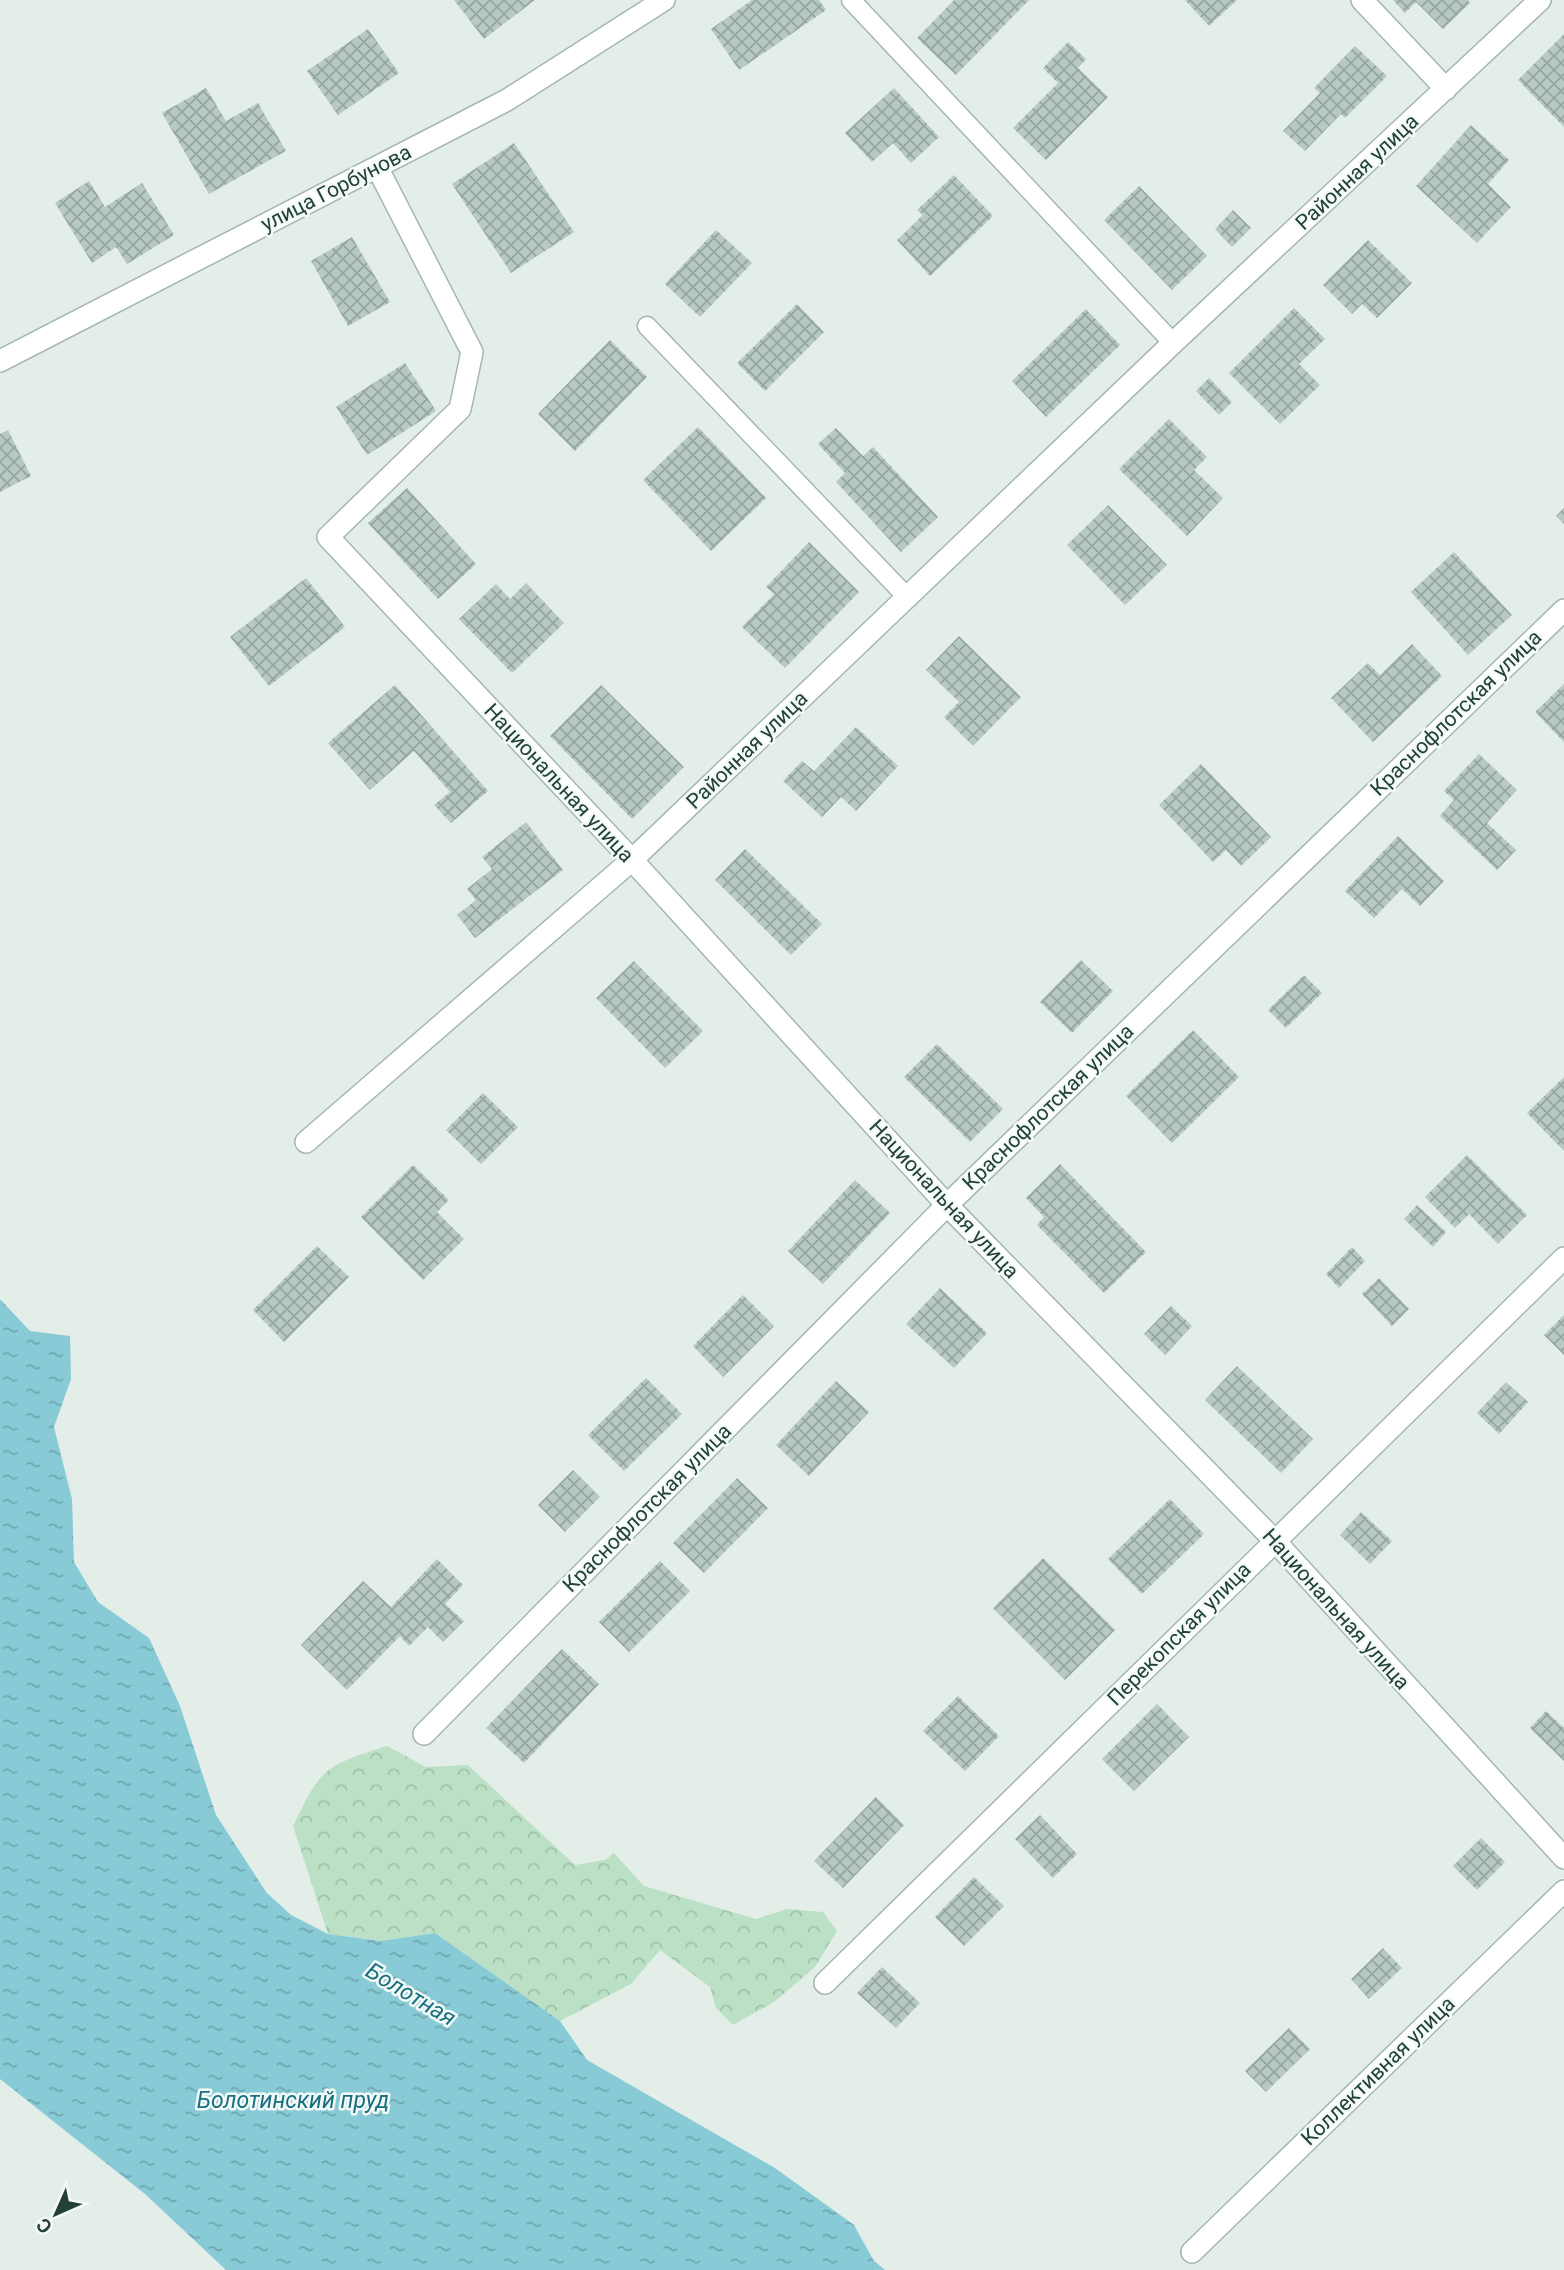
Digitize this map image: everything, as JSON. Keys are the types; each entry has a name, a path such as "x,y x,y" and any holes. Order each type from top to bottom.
{"street":[{"name":"улица Горбунова","path":"0,361 507,100 664,0"},
{"path":"1362,0 1446,89"},
{"name":"Районная улица","path":"306,1142 632,860 1172,343 1540,0"},
{"name":"Национальная улица","path":"377,167 472,352 460,409 328,537 632,860 947,1205 1274,1540 1564,1858"},
{"name":"Краснофлотская улица","path":"424,1734 947,1205 1564,610"},
{"name":"Перекопская улица","path":"825,1983 1564,1258"},
{"name":"Коллективная улица","path":"1192,2252 1564,1891"}],"lane":[{"path":"851,0 1172,343"},
{"path":"647,326 907,597"}],"green space":[{"path":"387,1746 426,1767 468,1765 575,1865 605,1860 614,1853 644,1886 756,1919 787,1909 823,1912 837,1931 815,1967 774,2002 733,2025 716,2008 710,1987 660,1950 631,1984 560,2021 435,1933 381,1941 328,1934 293,1826 311,1791 328,1771 350,1758"}],"water":[{"name":"Болотинский пруд","path":"0,1299 30,1331 70,1336 71,1379 54,1427 72,1499 74,1562 98,1602 149,1638 180,1706 216,1815 266,1892 291,1915 328,1934 381,1941 435,1933 560,2021 587,2060 775,2168 854,2225 874,2261 885,2270 226,2270 145,2194 0,2079"}],"building":[{"path":"454,0 535,0 484,39"},
{"path":"752,0 819,0 826,10 739,70 711,29"},
{"path":"954,0 1029,0 956,75 917,38"},
{"path":"1185,0 1237,0 1209,26"},
{"path":"1393,0 1468,0 1470,3 1443,29 1416,2 1405,13"},
{"path":"368,29 399,73 338,115 307,71"},
{"path":"1564,34 1564,127 1518,80"},
{"path":"1068,42 1086,59 1078,68 1108,97 1046,160 1013,128 1058,83 1043,68"},
{"path":"1355,46 1387,76 1345,118 1341,114 1305,151 1283,131 1320,93 1314,88"},
{"path":"206,88 226,121 258,103 286,151 209,194 162,113"},
{"path":"894,88 939,137 911,163 893,143 872,162 845,133"},
{"path":"1471,125 1509,160 1488,184 1511,207 1477,243 1416,186"},
{"path":"514,143 574,232 511,273 452,184"},
{"path":"954,175 993,216 930,276 897,240 923,215 917,210"},
{"path":"89,181 105,207 142,183 174,235 127,264 116,247 92,263 55,203"},
{"path":"1139,186 1207,256 1172,290 1104,220"},
{"path":"1233,210 1251,228 1232,247 1215,229"},
{"path":"716,230 752,263 700,317 665,284"},
{"path":"352,237 390,302 348,326 311,261"},
{"path":"1368,240 1412,283 1377,318 1362,304 1352,314 1323,285"},
{"path":"797,304 824,332 765,391 737,363"},
{"path":"1294,308 1325,339 1299,364 1320,385 1280,424 1229,373"},
{"path":"1086,309 1120,345 1046,417 1012,381"},
{"path":"610,340 647,377 575,451 538,414"},
{"path":"405,363 436,411 367,455 336,407"},
{"path":"1209,378 1232,402 1219,415 1196,391"},
{"path":"1169,419 1207,457 1194,470 1223,498 1187,536 1119,469"},
{"path":"698,427 766,498 711,551 643,480"},
{"path":"836,428 863,456 873,447 938,517 901,552 836,482 845,473 818,444"},
{"path":"8,430 31,476 0,492 0,434"},
{"path":"407,488 476,564 438,599 368,523"},
{"path":"1108,505 1167,565 1125,605 1067,545"},
{"path":"1564,508 1564,524 1556,516"},
{"path":"809,542 859,592 785,668 742,627 774,594 766,587"},
{"path":"1454,552 1512,615 1468,655 1411,592"},
{"path":"306,578 345,627 269,686 230,637"},
{"path":"526,583 564,623 512,673 459,619 496,584 510,599"},
{"path":"959,636 1021,697 973,746 944,717 959,702 926,670"},
{"path":"1412,644 1442,676 1373,742 1331,698 1368,663 1380,675"},
{"path":"1564,684 1564,742 1535,712"},
{"path":"395,685 488,791 451,823 434,805 450,792 414,751 370,790 328,743"},
{"path":"601,685 684,767 632,819 550,736"},
{"path":"856,727 898,766 856,811 841,797 822,817 783,781 802,761 814,771"},
{"path":"1479,754 1517,790 1487,823 1516,850 1497,870 1440,816 1454,800 1444,791"},
{"path":"1201,764 1271,837 1241,866 1226,850 1213,862 1159,805"},
{"path":"526,822 563,870 475,938 457,915 476,900 467,889 492,869 482,857"},
{"path":"1398,836 1444,881 1420,906 1402,889 1374,918 1345,891"},
{"path":"745,849 822,924 791,955 715,880"},
{"path":"1081,960 1113,991 1072,1033 1040,1002"},
{"path":"634,961 703,1031 665,1068 596,998"},
{"path":"1304,975 1322,993 1286,1028 1268,1010"},
{"path":"1193,1030 1239,1077 1172,1143 1126,1096"},
{"path":"937,1044 1003,1109 970,1142 904,1077"},
{"path":"1564,1077 1564,1151 1527,1113"},
{"path":"483,1093 518,1127 481,1164 446,1130"},
{"path":"1467,1155 1527,1215 1498,1244 1469,1214 1455,1228 1425,1197"},
{"path":"1060,1164 1146,1252 1104,1293 1037,1225 1044,1217 1026,1198"},
{"path":"413,1165 449,1200 437,1212 464,1239 423,1280 361,1217"},
{"path":"855,1180 890,1213 823,1284 788,1251"},
{"path":"1417,1205 1446,1232 1433,1247 1404,1219"},
{"path":"317,1246 349,1277 284,1342 253,1310"},
{"path":"1352,1247 1365,1261 1339,1288 1326,1274"},
{"path":"1379,1278 1409,1309 1392,1326 1362,1294"},
{"path":"940,1288 987,1333 954,1368 906,1324"},
{"path":"743,1295 774,1326 723,1377 693,1346"},
{"path":"1171,1306 1192,1326 1165,1355 1144,1334"},
{"path":"1564,1315 1564,1355 1544,1335"},
{"path":"1237,1366 1313,1439 1281,1473 1205,1400"},
{"path":"646,1378 682,1414 624,1471 588,1435"},
{"path":"836,1381 869,1412 809,1476 776,1445"},
{"path":"1506,1382 1528,1402 1499,1434 1477,1413"},
{"path":"573,1470 600,1497 565,1532 538,1505"},
{"path":"737,1478 768,1508 704,1573 673,1543"},
{"path":"1170,1499 1204,1534 1142,1594 1108,1559"},
{"path":"1361,1512 1392,1541 1370,1564 1340,1535"},
{"path":"1043,1558 1115,1630 1065,1680 993,1608"},
{"path":"437,1559 463,1585 445,1604 464,1621 443,1642 428,1627 409,1646 400,1636 347,1690 301,1645 363,1581 391,1607"},
{"path":"660,1561 690,1591 629,1652 599,1622"},
{"path":"562,1649 599,1684 524,1763 486,1728"},
{"path":"958,1696 999,1736 965,1771 923,1731"},
{"path":"1157,1704 1189,1737 1134,1791 1102,1759"},
{"path":"1546,1711 1564,1728 1564,1761 1530,1728"},
{"path":"876,1797 904,1825 843,1888 814,1861"},
{"path":"1040,1815 1077,1854 1053,1878 1015,1839"},
{"path":"1481,1838 1505,1862 1477,1890 1453,1866"},
{"path":"974,1877 1004,1906 964,1946 935,1917"},
{"path":"1383,1948 1402,1968 1369,1999 1351,1979"},
{"path":"882,1967 920,2003 896,2028 857,1993"},
{"path":"1289,2028 1310,2049 1266,2092 1245,2071"}],"water label":[{"name":"Болотная","path":"411,1994"}]}
